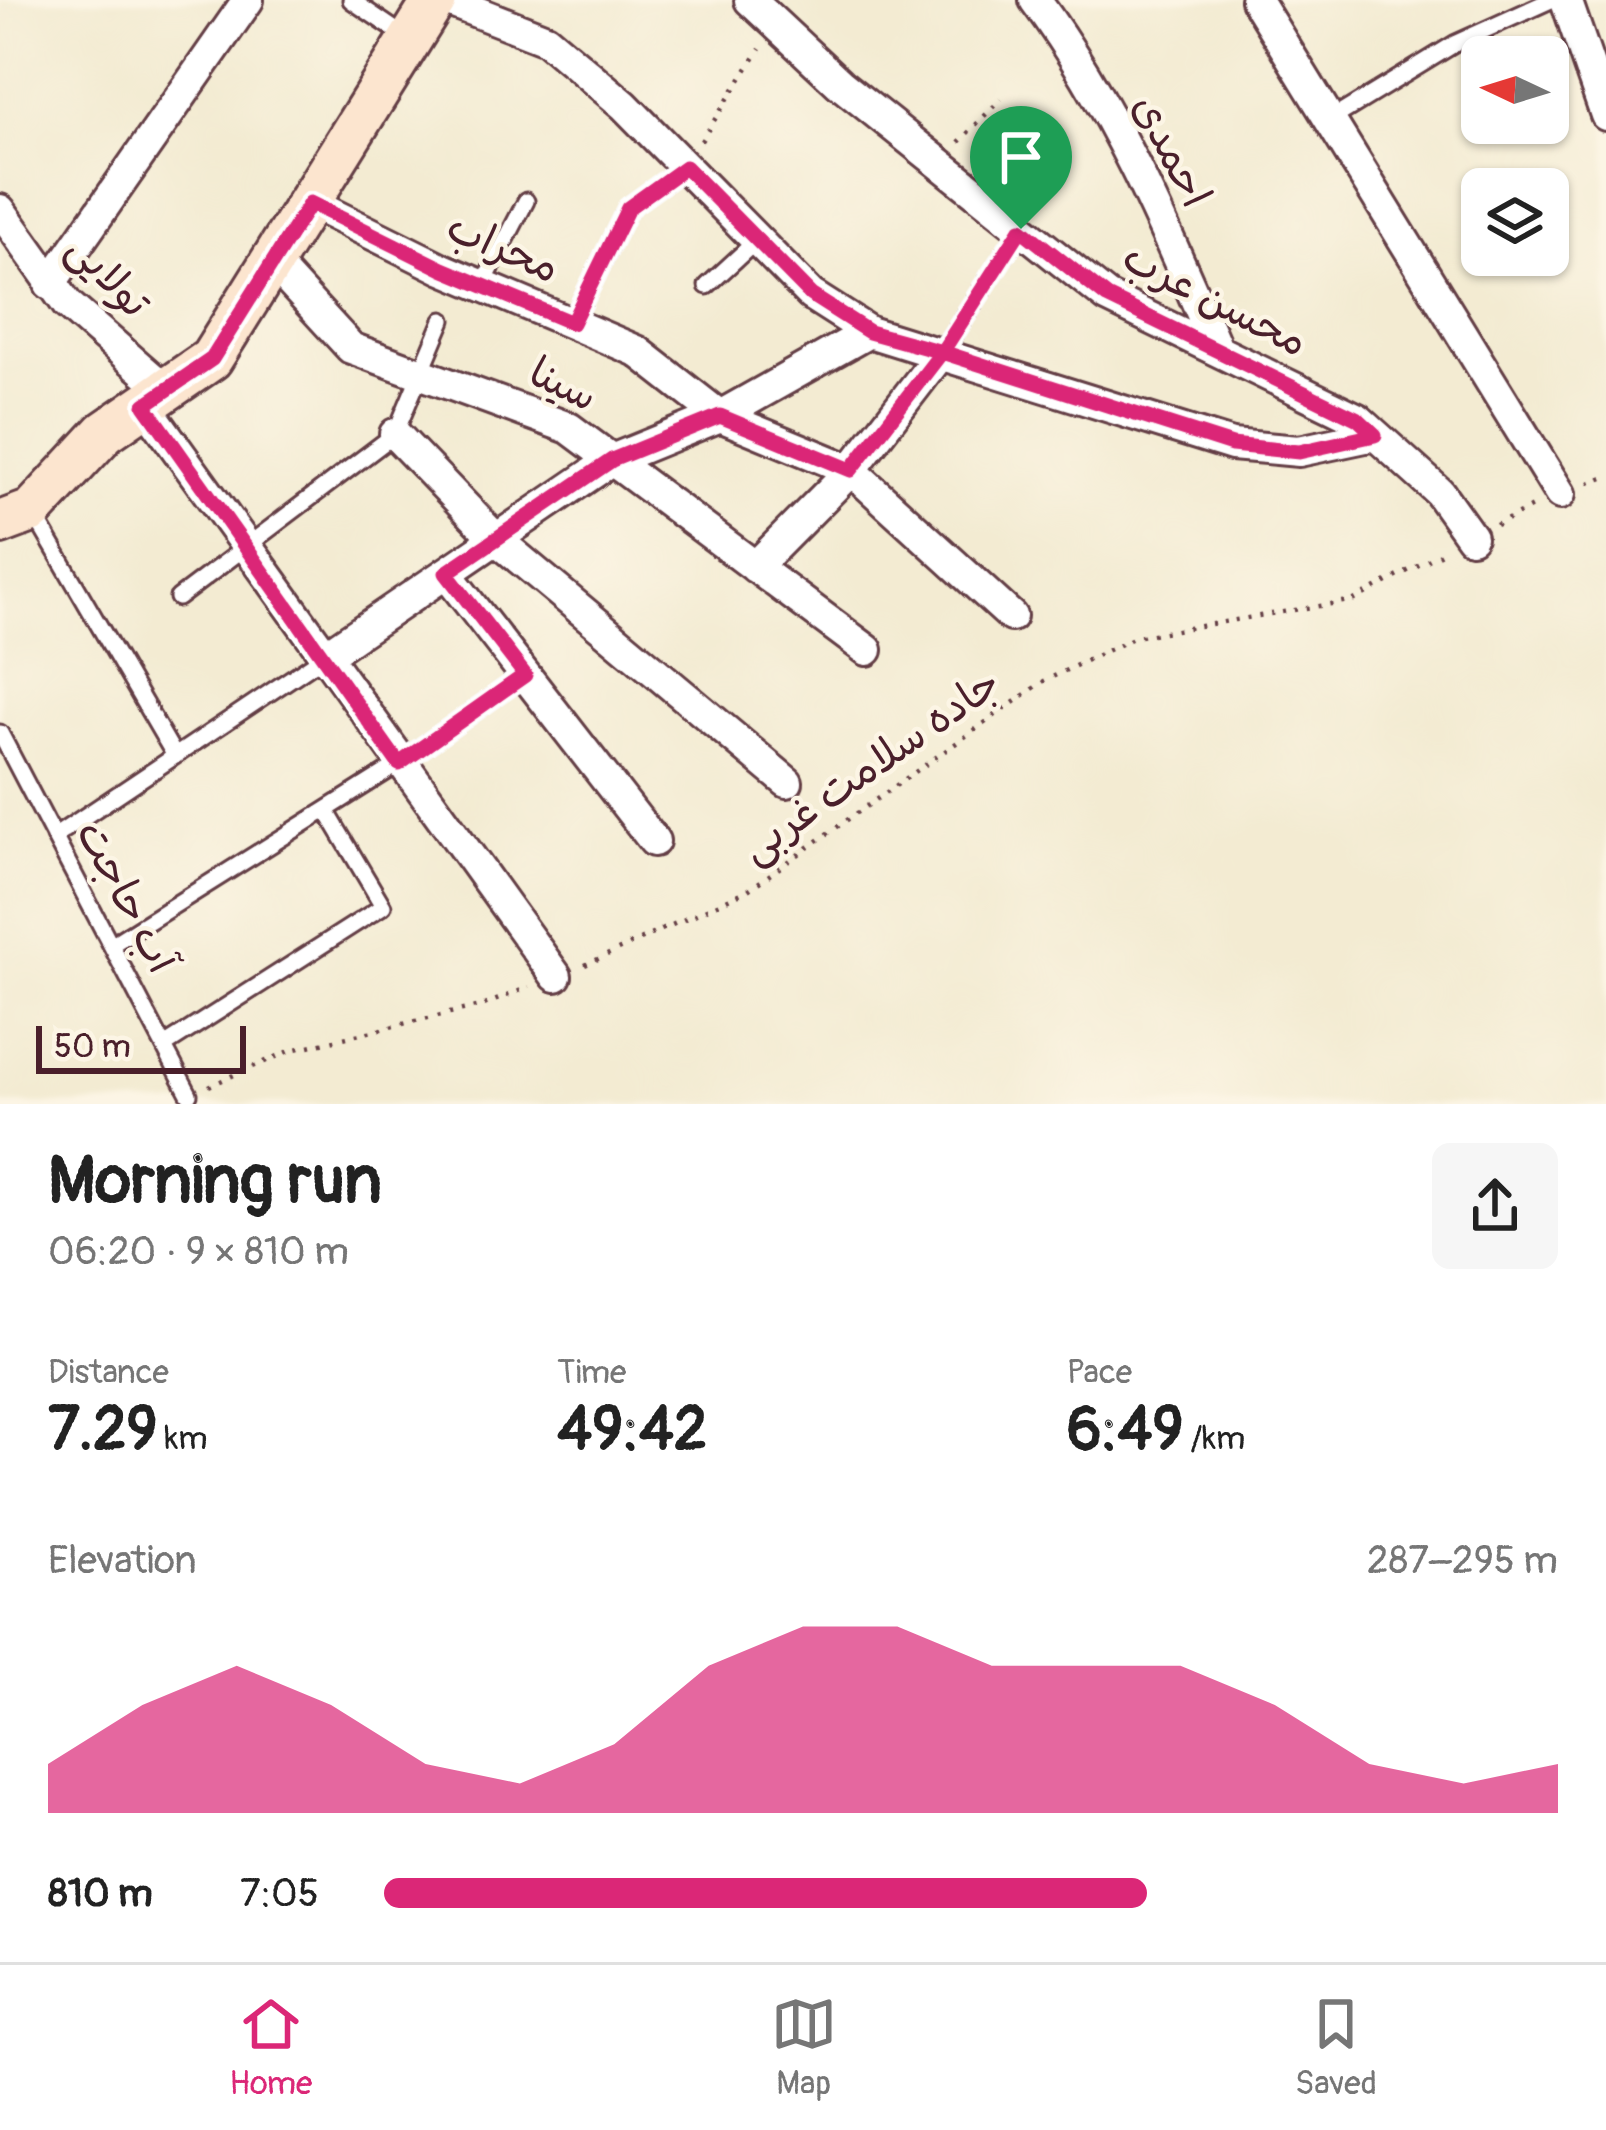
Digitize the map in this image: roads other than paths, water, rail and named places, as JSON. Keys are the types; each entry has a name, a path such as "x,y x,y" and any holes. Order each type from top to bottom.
{"main road":[{"path":"16,517 105,431 212,359 407,38 435,0"}],"street":[{"path":"50,284 248,0"},
{"path":"446,0 546,39 685,167 811,295 869,332 1232,445 1299,452 1375,435"},
{"name":"محسن عرب","path":"750,0 939,164 1107,297 1358,419 1439,492 1471,537"},
{"name":"احمدی","path":"1035,0 1075,54 1173,248 1217,349"},
{"path":"1256,0 1560,494"},
{"path":"1566,0 1606,115"},
{"name":"محراب","path":"310,203 482,286 637,351 720,416 851,470 1011,616"},
{"name":"تولایی","path":"0,210 50,284 155,398 244,545 556,976"},
{"name":"سینا","path":"272,262 351,348 569,428 867,650"},
{"path":"322,657 612,460 720,416 869,332"},
{"path":"755,567 851,470 942,352"},
{"path":"394,434 496,539 787,782"},
{"path":"446,573 654,841"}],"lane":[{"path":"351,0 407,38"},
{"path":"1330,120 1456,44 1551,0"},
{"path":"572,323 628,208 685,167"},
{"path":"482,286 526,201"},
{"path":"942,352 1021,229"},
{"path":"706,286 757,240"},
{"path":"178,598 394,434 443,320"},
{"path":"16,517 175,756"},
{"path":"54,837 322,657"},
{"path":"111,945 399,764 525,675"},
{"name":"آب حاجت","path":"0,733 189,1094"},
{"path":"164,1046 383,906 326,810"}]}
